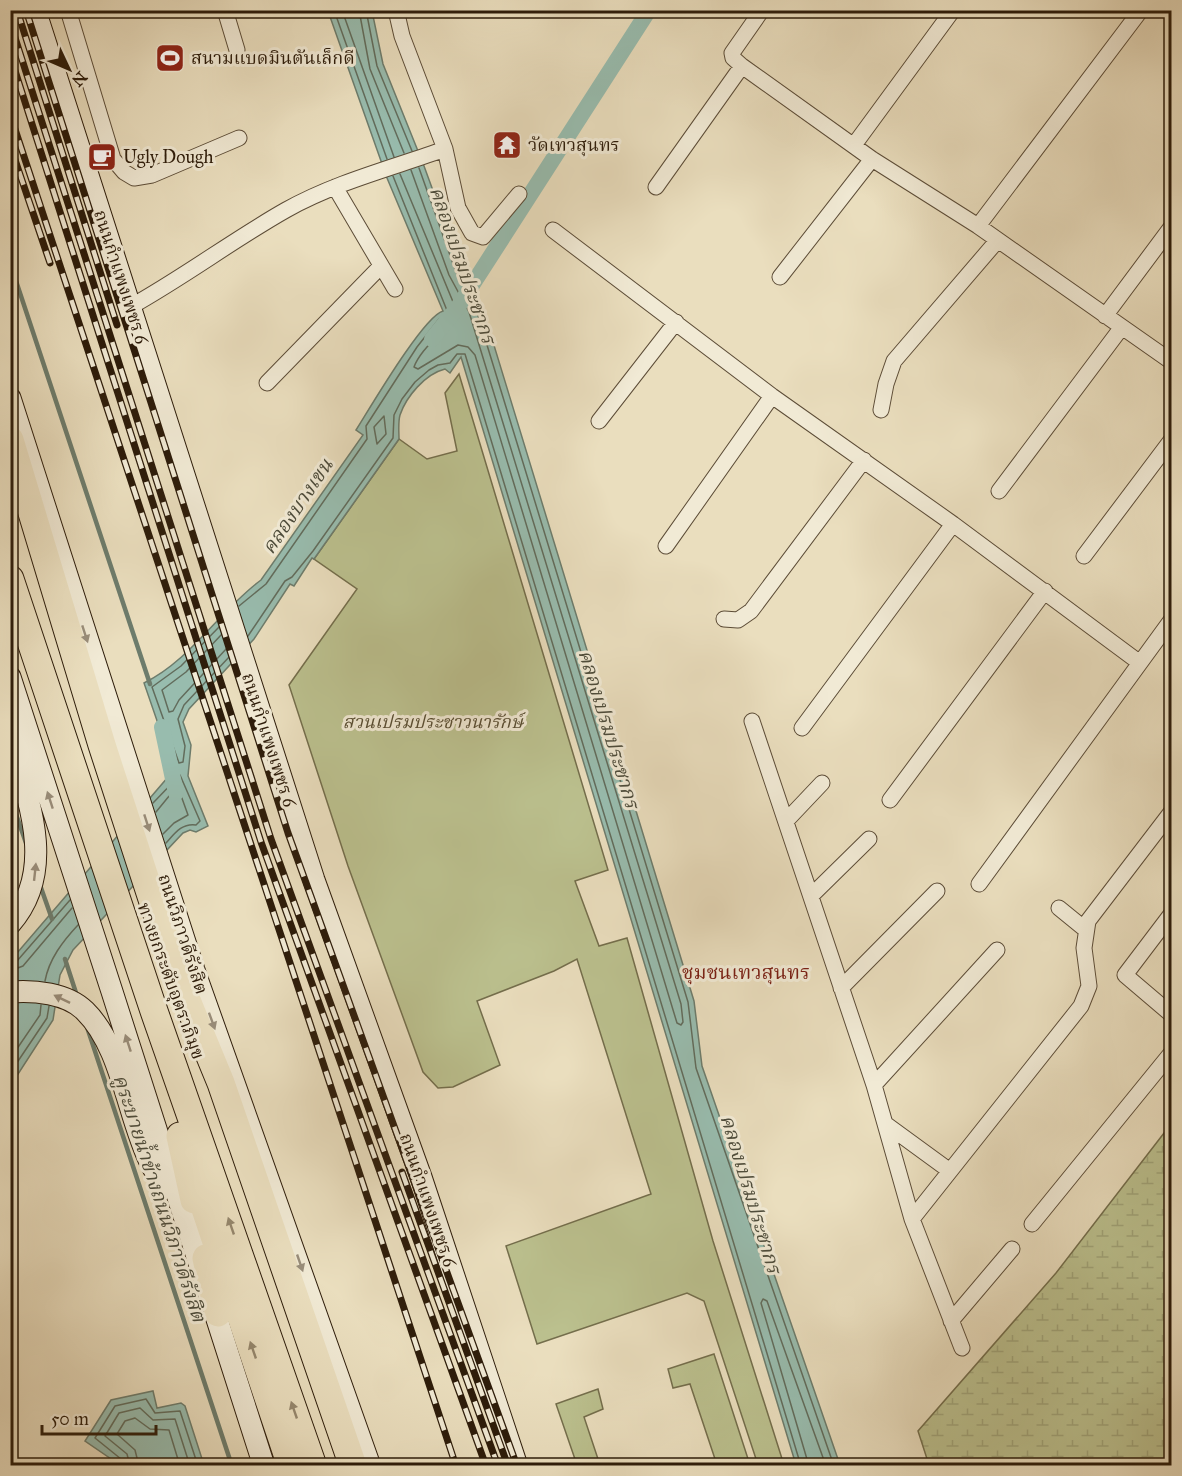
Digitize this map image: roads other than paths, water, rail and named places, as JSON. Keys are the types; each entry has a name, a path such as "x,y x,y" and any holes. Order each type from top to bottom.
{"highway":[{"name":"ถนนวิภาวดีรังสิต","path":"10,440 154,874 177,976 220,1083 353,1466"},
{"name":"ทางยกระดับอุตราภิมุข","path":"10,495 36,581 170,985 225,1126 337,1466"},
{"name":"ทางยกระดับอุตราภิมุข","path":"10,579 154,1011 313,1466"},
{"path":"10,624 76,849 103,932 180,1136 291,1466"},
{"path":"220,1083 281,1209"},
{"path":"180,1136 218,1313"}],"main road":[{"name":"ถนนกำแพงเพชร 6","path":"35,10 314,880 421,1177 517,1466"},
{"name":"ถนนวิภาวดีรังสิต","path":"10,398 126,789"},
{"path":"10,677 76,849"},
{"path":"10,740 37,844 35,880 21,912 10,924"},
{"name":"ถนนวิภาวดีรังสิต","path":"154,874 194,970 281,1209 370,1466"},
{"path":"103,932 184,1219 218,1313 264,1466"},
{"path":"10,992 54,994 84,1010 102,1034 121,1076 150,1163 184,1219"}],"street":[{"path":"68,10 114,159 124,172 134,178 152,175 239,138"},
{"path":"225,10 237,50"},
{"path":"396,10 402,36 445,150 458,208 472,233 483,237 519,194"},
{"path":"762,10 732,53 733,58 741,66 872,159 978,226 1172,362"},
{"path":"854,145 953,10"},
{"path":"978,226 1141,10"},
{"path":"656,187 741,66"},
{"path":"130,307 177,281 286,210 335,187 445,150"},
{"path":"780,277 872,159"},
{"path":"335,187 395,289"},
{"path":"1105,316 1172,226"},
{"path":"553,230 772,396 953,524 1140,663"},
{"path":"881,410 886,384 894,361 997,241"},
{"path":"267,383 381,266"},
{"path":"599,421 676,322"},
{"path":"999,491 1122,327"},
{"path":"666,546 772,396"},
{"path":"1084,556 1172,439"},
{"path":"724,619 738,620 751,611 864,460"},
{"path":"802,728 953,524"},
{"path":"890,800 1045,591"},
{"path":"980,884 1172,619"},
{"path":"752,721 874,1085 912,1219 962,1348"},
{"path":"786,821 822,783"},
{"path":"912,1219 1081,1006 1089,986 1084,948 1088,921 1172,811"},
{"path":"811,896 869,839"},
{"path":"842,988 937,891"},
{"path":"1059,908 1086,930"},
{"path":"1172,913 1125,975 1172,1015"},
{"path":"874,1085 997,950"},
{"path":"1032,1224 1172,1052"},
{"path":"886,1125 950,1171"},
{"path":"951,1321 1012,1249"}],"water":[{"name":"คลองเปรมประชากร","path":"328,11 372,11 383,64 462,270 482,306 694,1001 702,1066 840,1465 796,1465 461,357 450,373 445,369 430,376 412,394 400,415 399,439 294,586 290,584 254,639 189,709 183,722 191,745 188,776 208,826 196,832 190,830 183,833 73,950 60,975 53,1020 11,1085 11,960 174,770 144,683 176,662 261,580 363,435 356,430 397,364 423,329 443,311 387,178"},
{"path":"153,1391 157,1408 181,1403 185,1406 204,1465 120,1465 85,1441 111,1400"}],"waterway":[{"name":"คลองบางเขน","path":"432,339 458,307 649,10"},
{"path":"10,263 150,684"},
{"name":"คลองบางเขน","path":"162,727 176,793"},
{"path":"10,797 26,843"},
{"path":"40,885 52,919"},
{"name":"คูระบายน้ำข้างถนนวิภาวดีรังสิต","path":"65,959 77,996"},
{"name":"คูระบายน้ำข้างถนนวิภาวดีรังสิต","path":"87,1027 232,1466"}],"railway":[{"path":"17,10 117,325"},
{"path":"26,10 288,833 517,1466"},
{"path":"10,22 271,839 498,1466"},
{"path":"10,55 261,842 486,1466"},
{"path":"10,114 456,1466"},
{"path":"10,145 50,263"},
{"path":"402,1172 508,1466"}],"place":[{"name":"สนามแบดมินตันเล็กดี","path":"170,58"},
{"name":"วัดเทวสุนทร","path":"507,145"},
{"name":"Ugly Dough","path":"102,157"}],"district":[{"name":"ชุมชนเทวสุนทร","path":"746,972"}],"park label":[{"name":"สวนเปรมประชาวนารักษ์","path":"433,722"}]}
